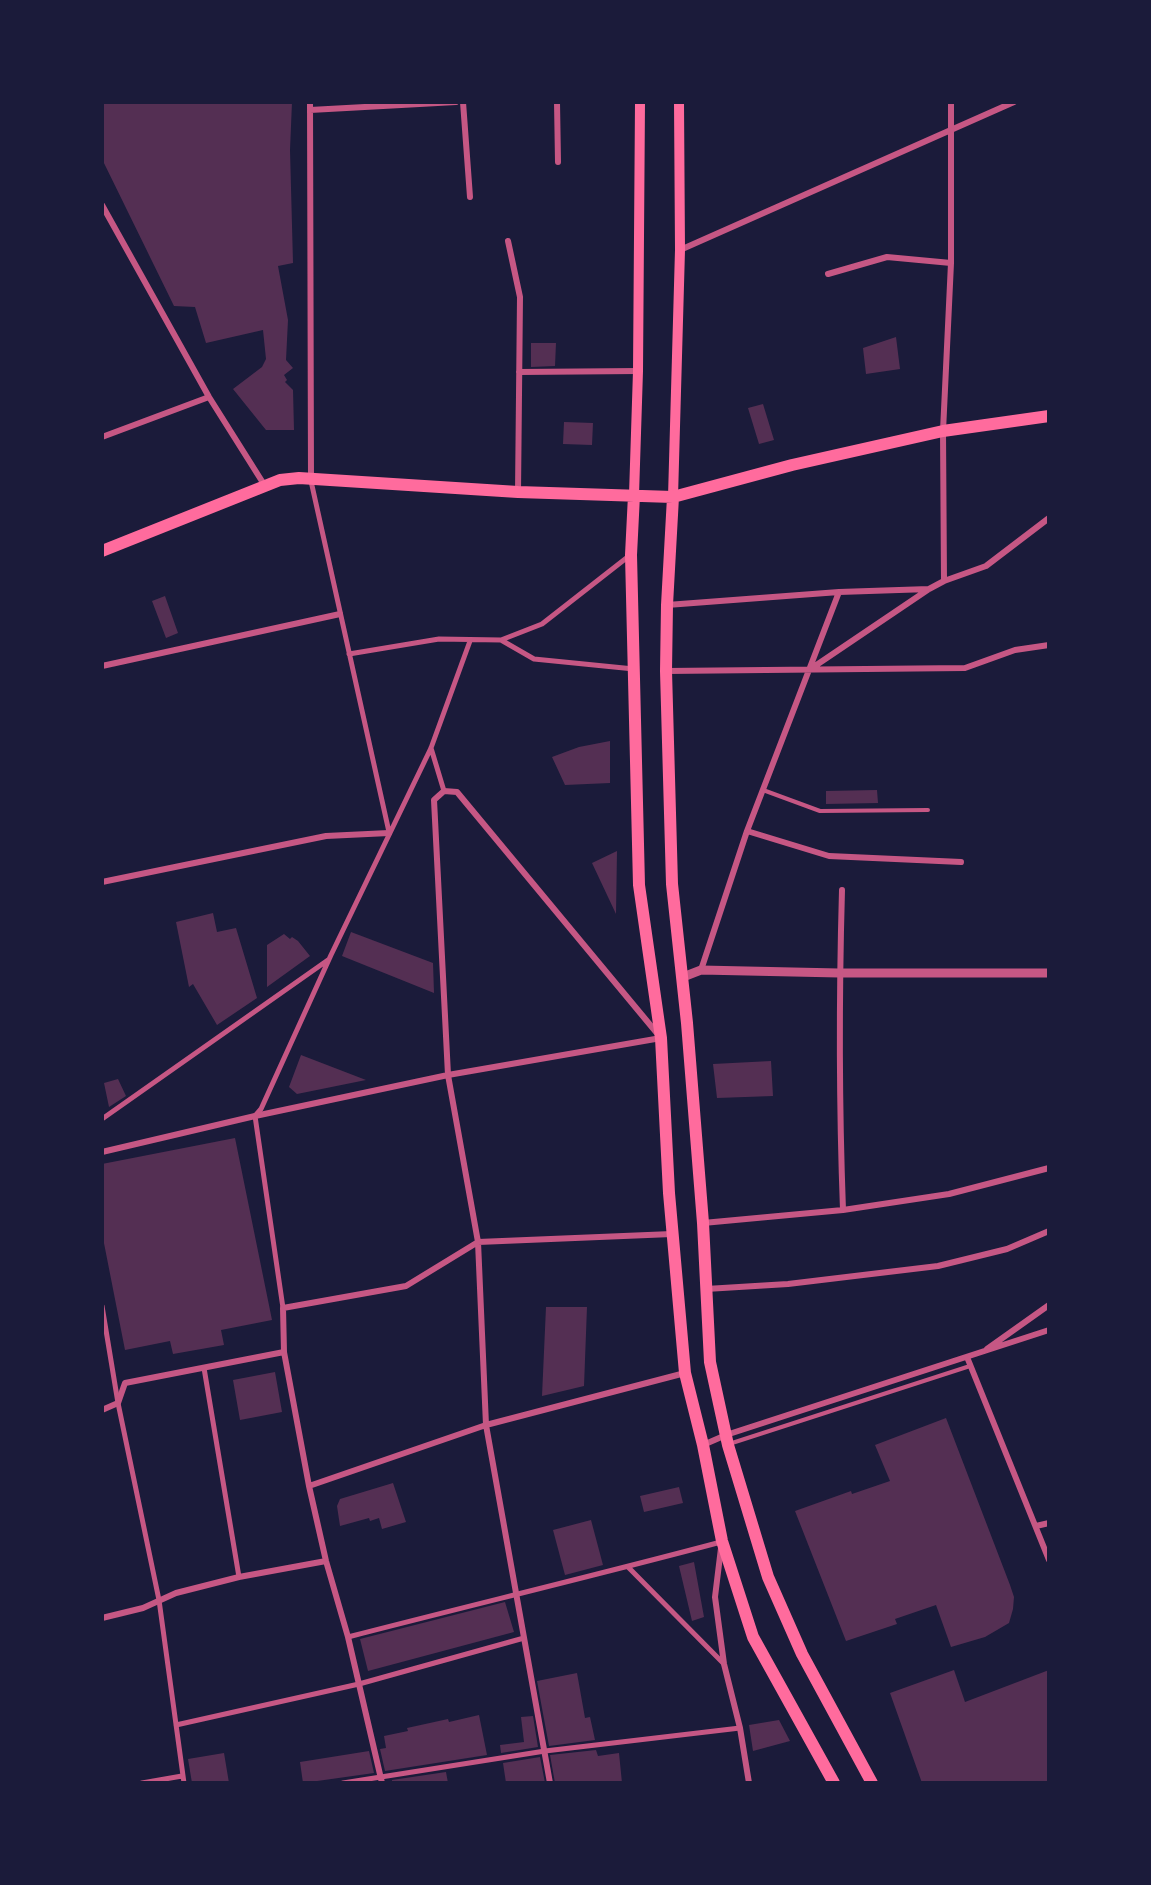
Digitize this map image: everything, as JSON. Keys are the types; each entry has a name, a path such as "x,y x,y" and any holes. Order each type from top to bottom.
{"main road":[{"path":"640,102 638,371 631,555 639,885 661,1038 673,1234 685,1373 703,1444 722,1541 753,1637 834,1783"},
{"path":"679,102 680,250 666,671 672,884 683,977 703,1223 710,1362 727,1440 768,1577 802,1654 872,1783"},
{"path":"102,551 280,480 311,479 518,492 673,497 792,465 943,431 1049,416"}],"street":[{"path":"310,102 311,479 389,833"},
{"path":"310,110 456,102"},
{"path":"463,102 470,197"},
{"path":"557,102 558,162"},
{"path":"944,581 943,431 951,263 951,102"},
{"path":"680,250 1014,102"},
{"path":"102,205 209,397 265,487"},
{"path":"508,241 520,297 518,492"},
{"path":"828,274 888,257 951,263"},
{"path":"519,372 638,371"},
{"path":"102,437 209,397"},
{"path":"808,670 929,589 944,581 986,566 1049,518"},
{"path":"349,654 439,639 501,640 542,624 631,555"},
{"path":"667,605 839,592 929,589"},
{"path":"701,970 747,831 839,592"},
{"path":"102,666 340,614"},
{"path":"501,640 534,659 634,669"},
{"path":"381,1780 360,1684 326,1561 309,1486 284,1352 283,1308 255,1116 261,1109 329,959 430,748 470,641"},
{"path":"666,671 965,668 1016,650 1049,645"},
{"path":"430,748 444,791"},
{"path":"102,1152 255,1116 448,1075 661,1038 457,792 444,791 434,800 448,1075 478,1242 486,1425 550,1783"},
{"path":"747,831 829,856 961,862"},
{"path":"102,882 326,836 389,833"},
{"path":"842,890 840,1114 843,1210"},
{"path":"102,1119 329,959"},
{"path":"683,977 701,970 840,974 1049,974"},
{"path":"703,1223 843,1210 949,1194 1049,1168"},
{"path":"706,1288 788,1284 938,1266 1007,1249 1049,1231"},
{"path":"283,1308 406,1286 478,1242 673,1234"},
{"path":"981,1353 1049,1305"},
{"path":"102,1306 118,1402 159,1600 184,1783"},
{"path":"703,1444 727,1440 1049,1330"},
{"path":"102,1410 118,1402 125,1383 284,1352"},
{"path":"967,1357 1049,1560"},
{"path":"204,1368 238,1577"},
{"path":"309,1486 486,1425 685,1373"},
{"path":"1036,1526 1049,1523"},
{"path":"348,1637 516,1593 628,1567 722,1541 715,1597 724,1664 740,1728 749,1783"},
{"path":"102,1618 143,1608 176,1593 238,1577 326,1561"},
{"path":"628,1567 724,1664"},
{"path":"176,1725 360,1684 524,1638"},
{"path":"343,1783 381,1780 545,1751 740,1728"},
{"path":"142,1783 182,1776"}],"lane":[{"path":"763,790 820,811 928,810"},
{"path":"727,1440 971,1365"}],"building":[{"path":"102,102 292,102 290,150 293,263 278,266 288,320 286,360 293,368 284,375 287,380 285,382 293,390 294,430 266,430 233,389 262,367 266,359 263,330 206,343 195,307 174,306 102,159"},
{"path":"896,337 900,369 866,374 863,348"},
{"path":"531,343 556,343 555,366 531,367"},
{"path":"763,404 774,440 759,444 748,408"},
{"path":"564,422 593,423 592,445 563,444"},
{"path":"165,596 178,633 166,638 152,601"},
{"path":"610,741 610,783 565,785 552,757 579,747"},
{"path":"877,790 878,803 826,804 826,791"},
{"path":"617,851 616,914 592,863"},
{"path":"213,913 217,932 236,928 257,998 217,1025 193,984 189,987 176,922"},
{"path":"351,932 433,963 434,993 342,956"},
{"path":"284,934 298,941 310,956 267,987 267,945"},
{"path":"301,1055 366,1080 297,1094 289,1087"},
{"path":"771,1061 773,1096 717,1098 713,1064"},
{"path":"118,1079 126,1096 109,1107 104,1083"},
{"path":"235,1138 272,1320 221,1330 224,1345 173,1354 170,1341 125,1350 102,1233 102,1164"},
{"path":"546,1307 587,1307 584,1386 542,1396"},
{"path":"275,1372 282,1412 240,1420 233,1380"},
{"path":"946,1418 1014,1597 1009,1623 985,1637 951,1647 936,1605 895,1619 897,1624 846,1641 795,1511 851,1491 852,1494 890,1481 875,1445"},
{"path":"393,1483 406,1522 382,1529 379,1518 370,1521 369,1518 340,1526 337,1506 340,1499"},
{"path":"679,1487 683,1503 644,1512 640,1496"},
{"path":"591,1520 603,1565 565,1575 553,1530"},
{"path":"694,1562 704,1617 692,1621 679,1566"},
{"path":"505,1602 514,1632 368,1671 360,1639"},
{"path":"954,1670 965,1702 1049,1670 1049,1783 922,1783 890,1693"},
{"path":"577,1673 585,1718 590,1717 595,1740 549,1746 537,1681"},
{"path":"479,1715 487,1755 385,1771 380,1749 386,1748 384,1736 408,1731 407,1728"},
{"path":"533,1716 538,1747 501,1753 500,1745 524,1742 521,1717"},
{"path":"779,1720 790,1741 753,1751 749,1725"},
{"path":"596,1750 598,1756 619,1753 622,1783 555,1783 550,1755"},
{"path":"369,1751 374,1773 303,1783 300,1762"},
{"path":"224,1753 229,1783 192,1783 188,1759"},
{"path":"540,1757 545,1783 506,1783 503,1763"},
{"path":"446,1772 448,1783 392,1783 392,1780"}]}
